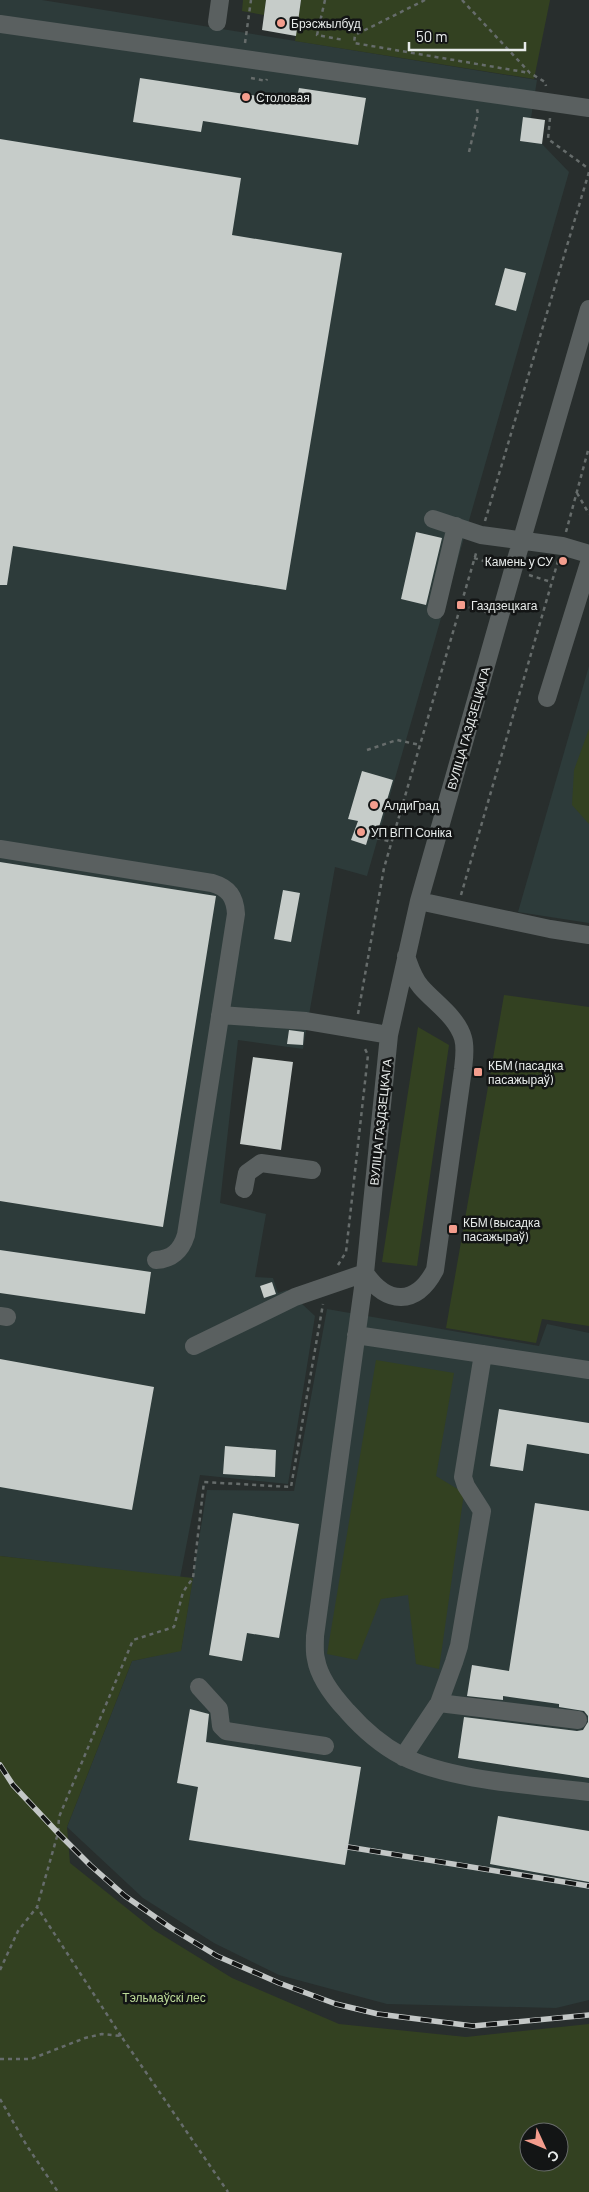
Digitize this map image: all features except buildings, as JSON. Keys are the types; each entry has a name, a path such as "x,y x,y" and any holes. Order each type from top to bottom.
{"street":[{"path":"217,22 220,0"},
{"path":"0,24 589,108"},
{"name":"ВУЛІЦА ГАЗДЗЕЦКАГА","path":"589,308 419,901 389,1035 365,1273 315,1636 316,1660 335,1698 368,1732 403,1757 424,1765 470,1776 589,1792"},
{"path":"433,519 481,535 562,546 589,554"},
{"path":"436,610 456,526"},
{"path":"547,698 589,562"},
{"path":"0,850 212,884 227,890 236,904 186,1235 181,1248 176,1254 156,1260"},
{"path":"419,901 550,929 589,935"},
{"path":"194,1346 295,1297 365,1273 381,1292 393,1297 405,1297 418,1292 428,1282 435,1270 464,1061 463,1037 455,1022 420,986 411,972 406,956"},
{"path":"220,1015 306,1022 389,1035"},
{"path":"244,1189 247,1173 261,1163 312,1170"},
{"path":"356,1335 589,1370"},
{"path":"403,1757 440,1703 459,1646 482,1511 466,1486 463,1476 482,1354"},
{"path":"199,1687 220,1709 221,1726 226,1731 325,1746"},
{"path":"440,1703 578,1720"}],"path":[{"path":"243,58 251,0"},
{"path":"324,0 318,35 344,40"},
{"path":"425,0 355,36 354,43 530,73"},
{"path":"456,909 589,447"},
{"path":"577,493 589,514"},
{"path":"461,605 500,616"},
{"path":"367,750 397,740 420,745"},
{"path":"369,836 392,842"},
{"path":"0,1970 18,1931 37,1907 58,1833 59,1817 133,1640 174,1627 183,1592 193,1578 204,1482 291,1487 325,1286 346,1252 368,1055 355,1029 384,868"},
{"path":"37,1907 121,2036 228,2192"},
{"path":"0,2059 31,2059 85,2038 102,2034 121,2036"},
{"path":"0,2099 58,2192"}],"shaded area":[{"path":"0,0 42,0 537,80 531,118 542,144 569,172 367,876 335,867 303,1049 238,1040 220,1203 266,1214 255,1277 273,1278 278,1293 287,1290 315,1316 288,1484 200,1475 180,1578 0,1556"},
{"path":"589,666 589,923 518,912"},
{"path":"327,1309 539,1346 547,1324 589,1333 589,2000 556,2008 387,2004 279,1975 214,1943 143,1898 67,1827 132,1661 181,1650 207,1490 294,1491"}],"green space":[{"path":"243,0 266,0 264,15 242,11"},
{"path":"301,0 550,0 534,79 295,41"},
{"path":"589,729 589,824 572,805 574,770"},
{"path":"504,995 589,1007 589,1326 542,1319 536,1343 446,1328"},
{"path":"418,1027 449,1045 417,1266 382,1262"},
{"path":"376,1360 454,1373 436,1476 464,1493 439,1669 416,1664 408,1595 381,1599 357,1660 327,1654"},
{"name":"Тэльмаўскі лес","path":"0,1556 193,1578 181,1651 132,1661 67,1827 70,1863 154,1930 232,1978 339,2024 466,2037 589,2024 589,2192 0,2192"}],"railway":[{"path":"0,1765 13,1785 58,1833 125,1896 171,1928 217,1956 279,1983 336,2004 378,2014 473,2026 589,2015"},
{"path":"348,1847 589,1886"}],"place":[{"name":"Брэсжылбуд","path":"281,23"},
{"name":"Столовая","path":"246,97"},
{"name":"Камень у СУ","path":"563,561"},
{"name":"Газдзецкага","path":"461,605"},
{"name":"АлдиГрад","path":"374,805"},
{"name":"УП ВГП Соніка","path":"361,832"},
{"name":"КБМ (пасадка пасажыраў)","path":"478,1072"},
{"name":"КБМ (высадка пасажыраў)","path":"453,1229"}]}
